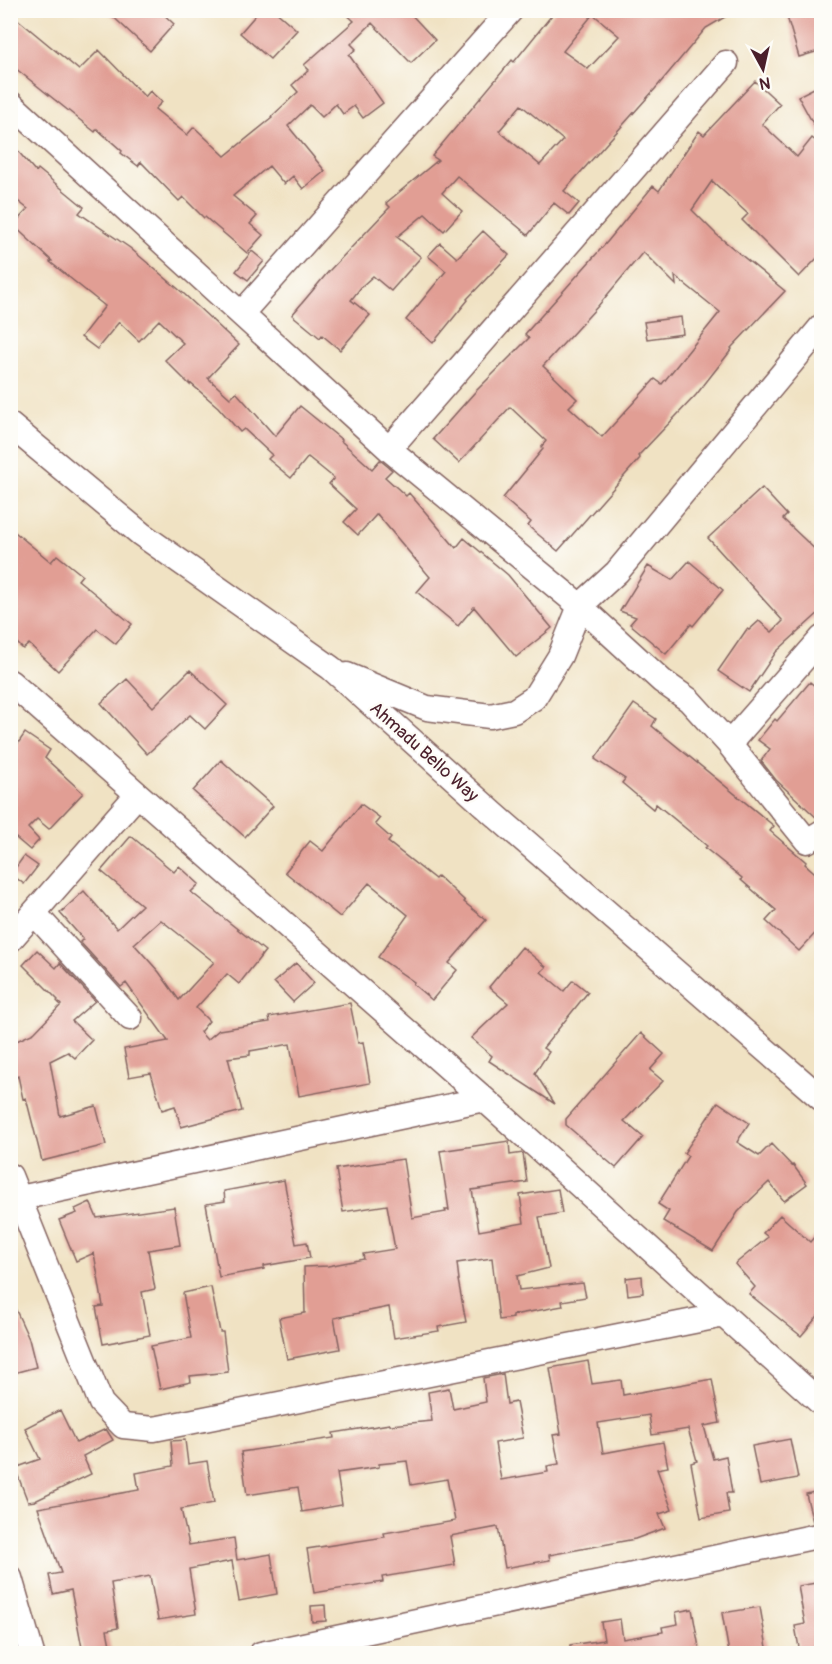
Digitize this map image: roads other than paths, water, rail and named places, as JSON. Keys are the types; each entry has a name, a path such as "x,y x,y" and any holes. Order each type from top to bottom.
{"street":[{"path":"241,314 511,10"},
{"path":"389,449 726,63"},
{"path":"10,103 389,449 580,606 662,681 689,700 817,843"},
{"path":"331,668 427,708 490,716 514,711 534,698 560,656 580,606 617,572 822,326"},
{"name":"Ahmadu Bello Way","path":"10,424 141,534 331,668 504,823 822,1099"},
{"path":"729,744 822,638"},
{"path":"10,682 484,1099 821,1402"},
{"path":"10,940 137,795"},
{"path":"33,913 130,1018"},
{"path":"20,1198 484,1099"},
{"path":"10,1176 100,1403 123,1426 154,1430 724,1316"},
{"path":"261,1653 822,1534"},
{"path":"10,1578 32,1653"}]}
